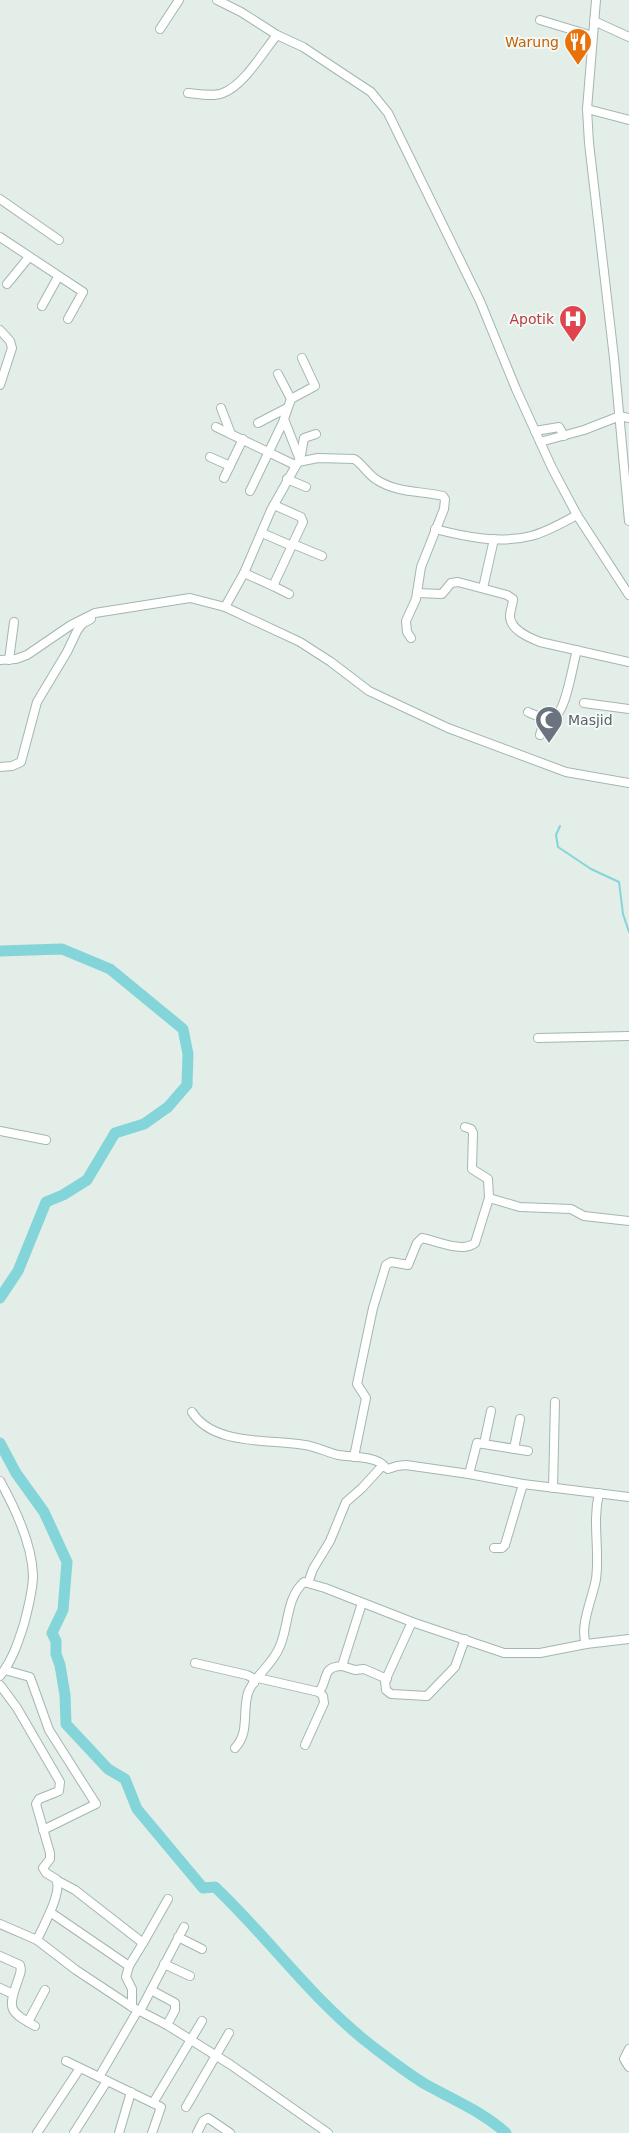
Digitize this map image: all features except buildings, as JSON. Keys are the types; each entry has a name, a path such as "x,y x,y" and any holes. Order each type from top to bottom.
{"street":[{"path":"160,29 179,0"},
{"path":"217,0 241,12 277,36 303,47 371,92 388,113 480,302 540,442 577,515 629,595"},
{"path":"596,0 598,22 593,36 592,111 595,204 620,416 629,521"},
{"path":"540,20 593,36"},
{"path":"598,22 629,37"},
{"path":"188,93 202,95 223,93 235,85 247,73 277,36"},
{"path":"592,111 629,120"},
{"path":"0,199 59,240"},
{"path":"0,237 83,292 68,319"},
{"path":"7,284 29,257"},
{"path":"42,306 58,277"},
{"path":"0,330 10,341 12,348 0,385"},
{"path":"250,492 284,420 291,399 315,386 302,358"},
{"path":"278,374 291,399"},
{"path":"221,408 231,434"},
{"path":"258,423 287,408"},
{"path":"540,442 584,430 620,416 629,418"},
{"path":"284,420 298,463"},
{"path":"216,427 268,452 298,463 318,458 354,459 368,474 379,482 408,492 443,496 446,502 421,567 417,593 406,621 407,632 411,638"},
{"path":"535,431 559,427 564,436"},
{"path":"225,607 244,573 274,505 298,463 304,438 316,434"},
{"path":"224,478 243,439"},
{"path":"210,457 230,466"},
{"path":"288,479 306,487"},
{"path":"273,586 303,519 274,505"},
{"path":"435,529 494,539 512,540 532,536 553,528 577,515"},
{"path":"262,533 322,556"},
{"path":"483,588 494,539"},
{"path":"244,573 289,594"},
{"path":"417,593 442,594 454,582 512,597 513,602 510,616 512,623 528,637 540,642 629,662"},
{"path":"0,660 9,660 26,655 81,618 95,613 190,598 225,607 300,642 383,699 448,728 566,772 629,783"},
{"path":"0,766 12,766 21,762 36,705 77,631 86,621 118,608"},
{"path":"9,660 14,622"},
{"path":"528,712 545,718 556,715 564,702 576,650"},
{"path":"584,703 629,709"},
{"path":"540,735 545,718"},
{"path":"538,1038 629,1036"},
{"path":"354,1457 366,1398 357,1384 373,1308 386,1265 391,1262 408,1265 417,1243 422,1238 463,1247 472,1246 475,1243 489,1198 488,1179 472,1169 473,1133 471,1129 465,1126"},
{"path":"0,1131 46,1140"},
{"path":"489,1198 520,1207 570,1209 586,1216 629,1221"},
{"path":"553,1488 555,1402"},
{"path":"484,1444 490,1411"},
{"path":"192,1412 200,1422 231,1437 254,1442 273,1441 305,1445 373,1461 383,1465 388,1470 406,1465 523,1484 629,1497"},
{"path":"514,1449 520,1419"},
{"path":"469,1474 477,1443 528,1451"},
{"path":"308,1583 313,1569 330,1541 346,1502 383,1465"},
{"path":"0,1481 28,1546 33,1573 26,1614 16,1648 3,1673 30,1677 49,1730 99,1807 43,1830"},
{"path":"494,1548 502,1548 505,1545 523,1484"},
{"path":"586,1644 584,1636 597,1566 595,1519 599,1493"},
{"path":"235,1748 240,1742 245,1726 248,1693 256,1680 274,1659 285,1634 290,1606 296,1592 304,1582 325,1588 412,1622 465,1639 496,1652 514,1654 540,1653 586,1644 629,1639"},
{"path":"342,1666 362,1603"},
{"path":"412,1622 387,1678 385,1687 391,1694 426,1696 455,1667 465,1639"},
{"path":"195,1663 247,1675 256,1680 319,1692 323,1696 324,1703 305,1745"},
{"path":"319,1692 323,1688 328,1670 333,1667 342,1666 354,1670 364,1669 387,1678"},
{"path":"0,1685 17,1708 35,1742 60,1782 59,1791 36,1802 50,1853 50,1860 43,1868 46,1873 75,1890 142,1943"},
{"path":"37,1940 50,1912 58,1888 58,1881"},
{"path":"137,2009 132,1989 126,1977 129,1966 168,1899"},
{"path":"50,1912 129,1966"},
{"path":"0,1924 37,1940 76,1970 216,2056 328,2133"},
{"path":"99,2077 137,2009 151,1990 184,1927"},
{"path":"178,1937 202,1949"},
{"path":"0,1956 18,1963 21,1967 10,2004 16,2016 32,2024 45,1990"},
{"path":"164,1964 190,1976"},
{"path":"0,1988 13,1994"},
{"path":"151,1990 175,2003 176,2010 166,2025"},
{"path":"153,2103 202,2021"},
{"path":"186,2107 229,2033"},
{"path":"629,2050 624,2059 629,2067"},
{"path":"66,2062 160,2107 152,2133"},
{"path":"38,2133 80,2068"},
{"path":"74,2133 107,2081"},
{"path":"119,2133 130,2092"},
{"path":"197,2133 203,2121 208,2118 230,2133"}],"waterway":[{"path":"560,826 556,835 558,847 591,869 619,882 623,914 629,932"},
{"path":"0,951 62,949 110,969 183,1029 188,1054 187,1085 168,1107 144,1124 115,1133 87,1180 63,1195 46,1202 18,1271 0,1298"},
{"path":"0,1443 16,1473 44,1512 67,1562 63,1610 52,1633 56,1641 56,1654 60,1665 65,1695 66,1724 108,1769 125,1779 137,1809 203,1888 215,1887 310,1989 350,2028 425,2084 477,2112 506,2133"}],"place":[{"name":"Warung","path":"578,66"},
{"name":"Apotik","path":"573,343"},
{"name":"Masjid","path":"549,744"}]}
